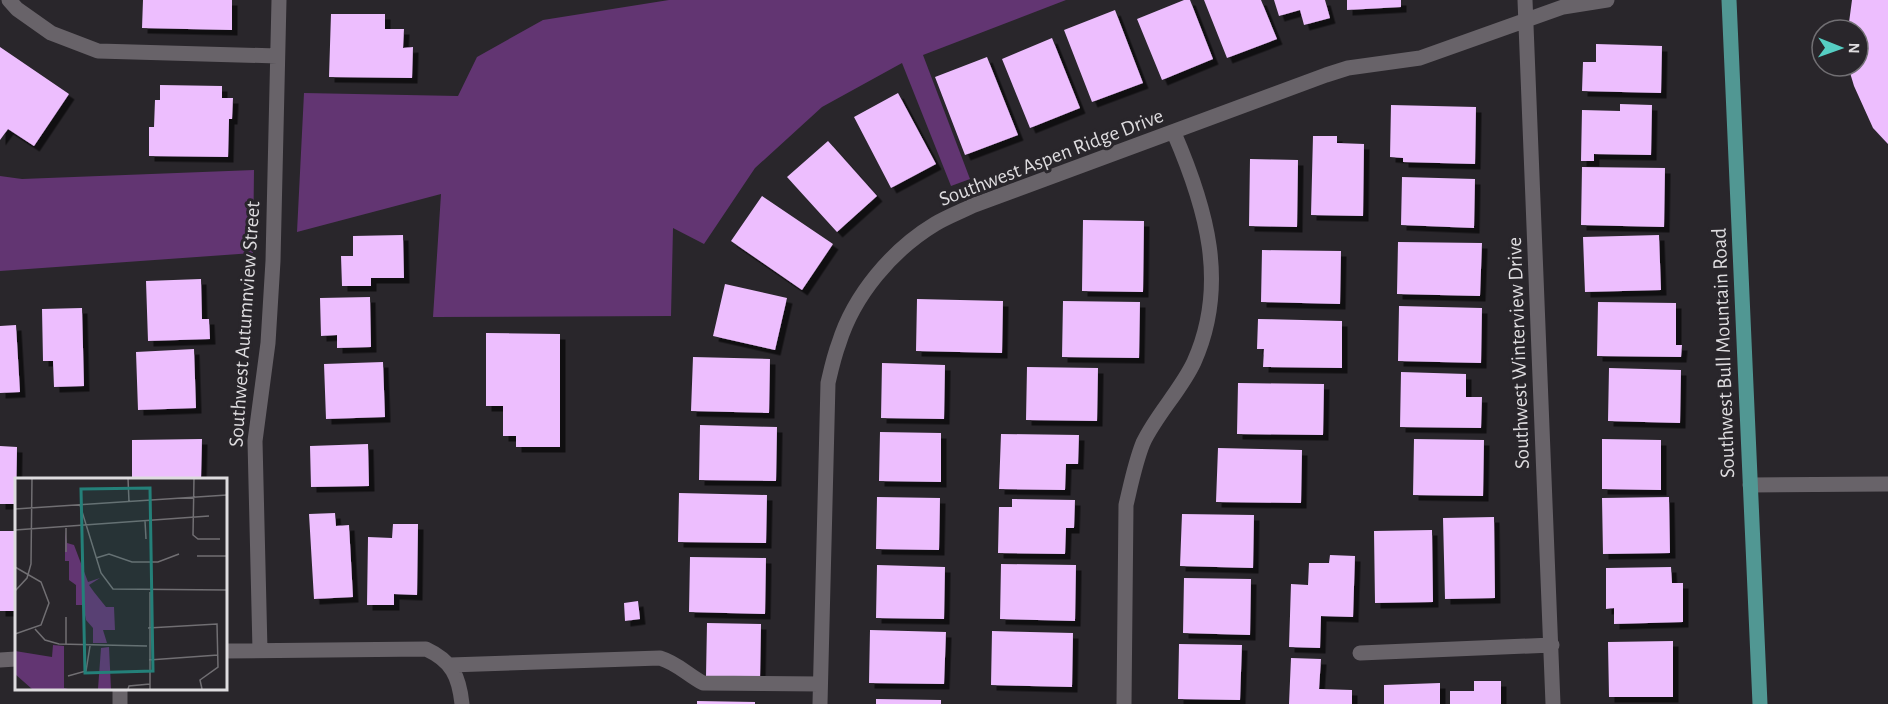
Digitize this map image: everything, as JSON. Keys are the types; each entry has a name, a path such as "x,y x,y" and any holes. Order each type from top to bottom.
{"main road":[{"name":"Southwest Bull Mountain Road","path":"1729,0 1760,704"}],"street":[{"path":"9,0 17,9 51,33 98,51 277,56"},
{"name":"Southwest Autumnview Street","path":"260,650 255,441 268,343 273,261 279,0"},
{"name":"Southwest Winterview Drive","path":"1525,0 1553,704"},
{"name":"Southwest Aspen Ridge Drive","path":"820,704 828,383 839,342 853,310 868,286 903,249 935,224 972,206 1348,68 1419,58 1527,18 1563,7 1607,0"},
{"path":"1124,704 1126,505 1133,473 1144,441 1194,362 1208,320 1213,276 1208,238 1192,175 1174,133"},
{"path":"1750,485 1888,484"},
{"path":"1360,653 1552,645"},
{"path":"226,651 426,649 440,656 450,665 461,694 462,704"},
{"path":"450,665 660,658 703,683 820,684"},
{"path":"0,660 15,659"}],"shaded area":[{"path":"669,0 1066,0 923,55 970,179 951,186 902,63 822,107 755,168 704,244 673,228 671,316 433,317 441,194 297,232 304,93 458,96 477,57 543,20"},
{"path":"254,170 253,253 0,271 0,176 22,179"}],"building":[{"path":"143,0 232,0 232,30 142,28"},
{"path":"1184,0 1190,0 1213,59 1162,80 1137,19"},
{"path":"1204,0 1261,0 1277,39 1227,58"},
{"path":"1274,0 1325,0 1330,18 1304,25 1300,10 1279,16"},
{"path":"1347,0 1401,0 1401,7 1347,10"},
{"path":"1852,0 1888,0 1888,144 1873,128 1852,78 1870,78 1870,18 1850,18"},
{"path":"1115,10 1143,83 1092,102 1064,30"},
{"path":"331,14 385,14 385,29 404,29 403,48 413,47 412,78 329,77"},
{"path":"1052,38 1080,108 1030,128 1002,59"},
{"path":"1596,44 1662,46 1661,93 1582,91 1583,62 1596,62"},
{"path":"0,47 69,94 34,146 8,129 0,140"},
{"path":"987,57 1018,135 965,155 935,77"},
{"path":"160,85 222,86 222,98 233,98 232,119 229,119 228,157 149,156 149,127 154,127 155,100 160,100"},
{"path":"898,93 936,164 891,188 854,117"},
{"path":"1620,104 1652,105 1651,155 1594,154 1594,161 1581,161 1582,110 1620,111"},
{"path":"1391,105 1476,107 1475,164 1403,162 1403,158 1390,157"},
{"path":"1313,136 1337,136 1337,143 1364,144 1363,216 1311,215"},
{"path":"828,141 877,196 837,232 787,177"},
{"path":"1250,159 1298,160 1297,227 1249,226"},
{"path":"1582,167 1665,168 1664,227 1581,225"},
{"path":"1402,177 1475,179 1474,228 1401,225"},
{"path":"762,196 833,244 802,290 731,241"},
{"path":"1083,220 1144,221 1143,292 1082,291"},
{"path":"403,235 404,278 371,278 371,286 342,286 341,256 353,256 353,236"},
{"path":"1659,235 1661,290 1585,292 1583,237"},
{"path":"1398,242 1482,243 1480,296 1397,294"},
{"path":"1262,250 1341,251 1340,304 1261,302"},
{"path":"201,279 202,319 209,319 210,339 148,341 146,281"},
{"path":"725,284 787,298 775,350 713,336"},
{"path":"370,297 371,347 337,348 337,335 321,336 320,298"},
{"path":"917,299 1003,301 1002,353 916,351"},
{"path":"1063,301 1140,302 1139,358 1062,357"},
{"path":"1598,302 1676,303 1676,345 1682,345 1681,357 1597,356"},
{"path":"1399,306 1482,308 1481,363 1398,361"},
{"path":"82,308 84,386 54,387 53,361 43,361 42,309"},
{"path":"1258,319 1342,321 1342,368 1263,367 1264,349 1257,349"},
{"path":"16,325 20,392 0,393 0,326"},
{"path":"486,333 560,334 560,447 516,447 516,436 503,436 503,406 486,406"},
{"path":"194,349 196,408 138,410 136,352"},
{"path":"693,357 770,359 769,413 691,411"},
{"path":"383,362 385,417 326,419 324,364"},
{"path":"882,363 945,365 944,419 881,418"},
{"path":"1027,367 1098,368 1097,421 1026,420"},
{"path":"1609,368 1681,370 1680,423 1608,421"},
{"path":"1401,372 1466,374 1466,397 1482,397 1481,428 1400,427"},
{"path":"1238,383 1324,384 1323,435 1237,434"},
{"path":"700,425 777,427 776,481 699,480"},
{"path":"880,432 941,433 941,482 879,481"},
{"path":"1001,434 1079,435 1078,464 1066,464 1065,490 999,489"},
{"path":"202,439 201,478 132,478 132,440"},
{"path":"1414,439 1484,440 1483,496 1413,495"},
{"path":"1602,439 1661,440 1661,490 1602,489"},
{"path":"368,444 369,486 311,487 310,446"},
{"path":"0,446 17,447 15,504 0,504"},
{"path":"1218,448 1302,450 1301,503 1216,502"},
{"path":"679,493 767,495 766,543 678,542"},
{"path":"877,497 940,498 939,550 876,549"},
{"path":"1669,497 1670,553 1603,554 1602,498"},
{"path":"1012,499 1075,500 1074,528 1066,528 1065,554 998,553 999,507 1012,507"},
{"path":"335,513 336,526 349,525 353,597 314,599 309,514"},
{"path":"1182,514 1254,515 1253,568 1180,566"},
{"path":"1494,517 1495,598 1445,599 1443,518"},
{"path":"393,524 418,524 417,595 394,594 394,605 367,605 368,537 392,538"},
{"path":"1432,530 1433,602 1375,603 1374,531"},
{"path":"0,531 15,531 15,611 0,611"},
{"path":"1330,555 1355,556 1353,617 1321,616 1320,648 1289,647 1291,584 1308,585 1309,563 1329,563"},
{"path":"690,557 766,558 765,614 689,612"},
{"path":"1001,564 1076,565 1075,621 1000,619"},
{"path":"877,565 945,567 944,619 876,618"},
{"path":"1671,567 1672,583 1683,583 1683,622 1614,624 1614,608 1606,609 1606,568"},
{"path":"1184,578 1251,579 1250,635 1183,633"},
{"path":"638,601 640,619 625,621 624,603"},
{"path":"707,623 761,624 760,678 706,677"},
{"path":"870,630 946,632 944,684 869,683"},
{"path":"992,631 1073,633 1072,687 991,685"},
{"path":"1673,641 1673,697 1609,697 1608,642"},
{"path":"1179,644 1242,645 1240,700 1178,699"},
{"path":"1291,658 1321,659 1319,689 1352,690 1352,704 1289,704"},
{"path":"1474,681 1501,681 1501,704 1450,704 1450,691 1474,691"},
{"path":"1440,683 1440,704 1384,704 1384,685"},
{"path":"876,699 941,700 941,704 876,704"},
{"path":"697,701 755,702 755,704 697,704"}]}
